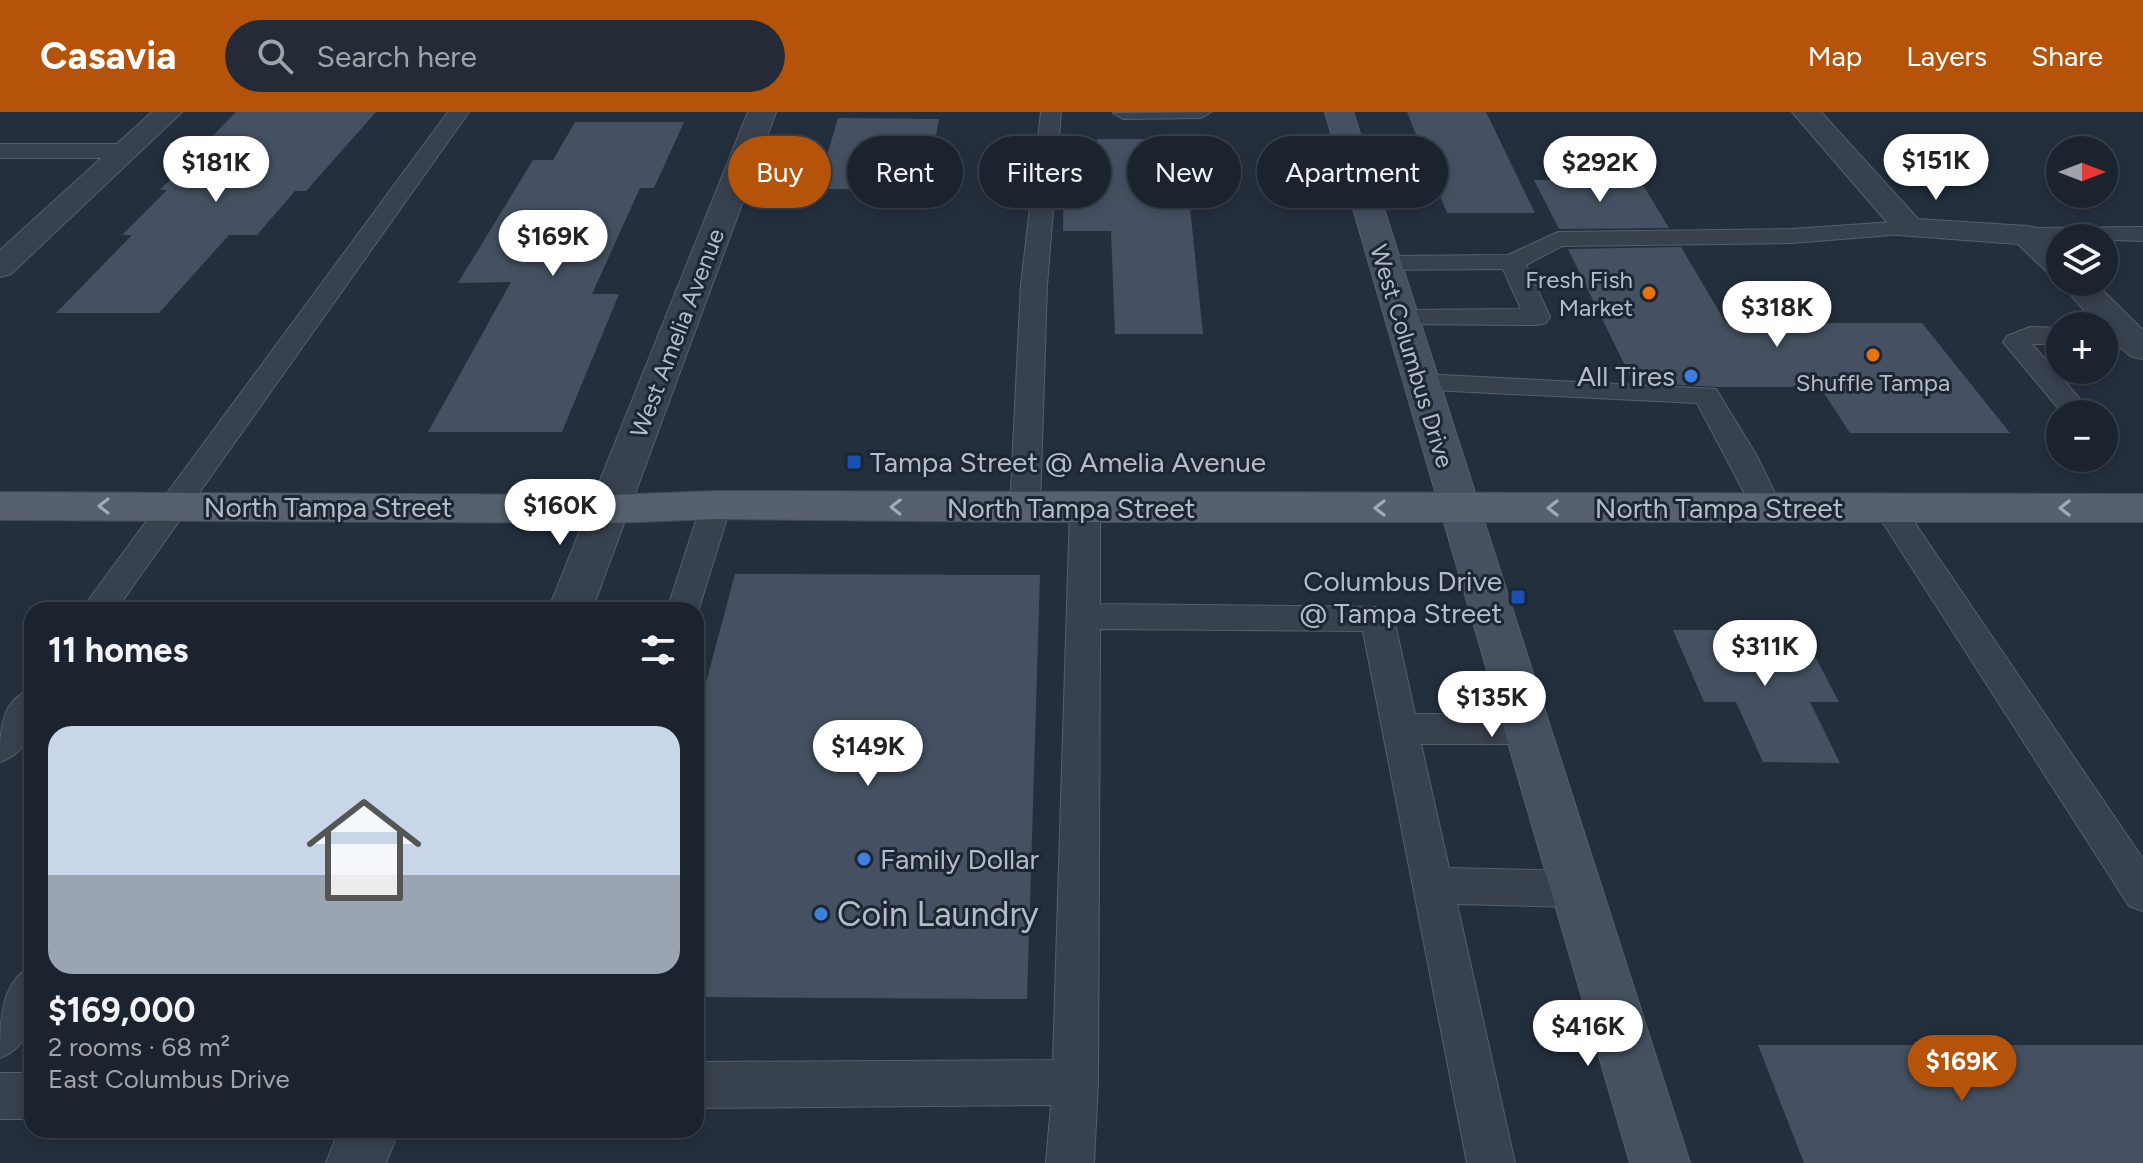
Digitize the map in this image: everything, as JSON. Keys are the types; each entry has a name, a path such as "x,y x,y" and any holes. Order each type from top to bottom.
{"main road":[{"name":"West Columbus Drive","path":"1339,112 1660,1163"},
{"name":"North Tampa Street","path":"0,506 610,509 716,505 2143,508"}],"street":[{"path":"0,267 168,112"},
{"name":"West Amelia Avenue","path":"573,602 762,112"},
{"path":"1806,112 1909,228 2027,235 2046,253"},
{"path":"2087,296 2126,341"},
{"path":"356,1163 366,1138"}],"lane":[{"path":"104,602 459,112"},
{"path":"1025,508 1034,285 1051,112"},
{"path":"1123,113 1201,112"},
{"path":"0,151 124,151"},
{"path":"1384,263 1512,262 1558,239 1730,238 1909,228"},
{"path":"2027,235 2143,234"},
{"path":"1402,318 1537,317 1512,262"},
{"path":"2046,336 2030,335 2016,342 2046,376"},
{"path":"1421,383 1706,395 1742,456 1767,508"},
{"path":"2053,384 2067,400"},
{"path":"686,602 716,505"},
{"path":"1070,1163 1075,1082 1085,508"},
{"path":"1889,508 2143,893"},
{"path":"1084,616 1377,619 1491,1163"},
{"path":"0,747 24,714"},
{"path":"1399,729 1526,729"},
{"path":"1434,886 1575,889"},
{"path":"0,1037 24,999"},
{"path":"704,1085 1075,1082"},
{"path":"0,1096 24,1096"}],"building":[{"path":"236,112 376,112 306,191 295,191 257,235 229,235 159,313 56,313 132,235 122,235 167,190 160,190"},
{"path":"1407,112 1486,112 1535,213 1447,213 1448,136 1417,136"},
{"path":"838,118 939,119 936,136 847,136 847,189 831,189 831,142"},
{"path":"575,122 684,122 654,188 640,188 592,294 619,294 562,432 428,432 511,282 458,283 533,160 553,160"},
{"path":"1111,139 1127,139 1127,208 1190,208 1203,334 1115,334 1111,231 1063,231 1063,208 1111,208"},
{"path":"1534,180 1640,180 1669,228 1559,229"},
{"path":"1681,247 1726,323 1922,323 2010,433 1850,433 1820,387 1717,387 1633,382 1568,249"},
{"name":"Family Dollar","path":"735,574 1040,575 1027,999 704,997 704,690"},
{"path":"1673,630 1801,630 1839,702 1810,702 1840,763 1763,762 1736,702 1704,702"},
{"path":"1758,1045 2143,1045 2143,1163 1804,1163"}],"place":[{"name":"Fresh Fish Market","path":"1649,293"},
{"name":"Shuffle Tampa","path":"1873,355"},
{"name":"All Tires","path":"1691,376"},
{"name":"Tampa Street @ Amelia Avenue","path":"854,462"},
{"name":"Columbus Drive @ Tampa Street","path":"1518,597"},
{"name":"Family Dollar","path":"864,859"},
{"name":"Coin Laundry","path":"821,914"}]}
